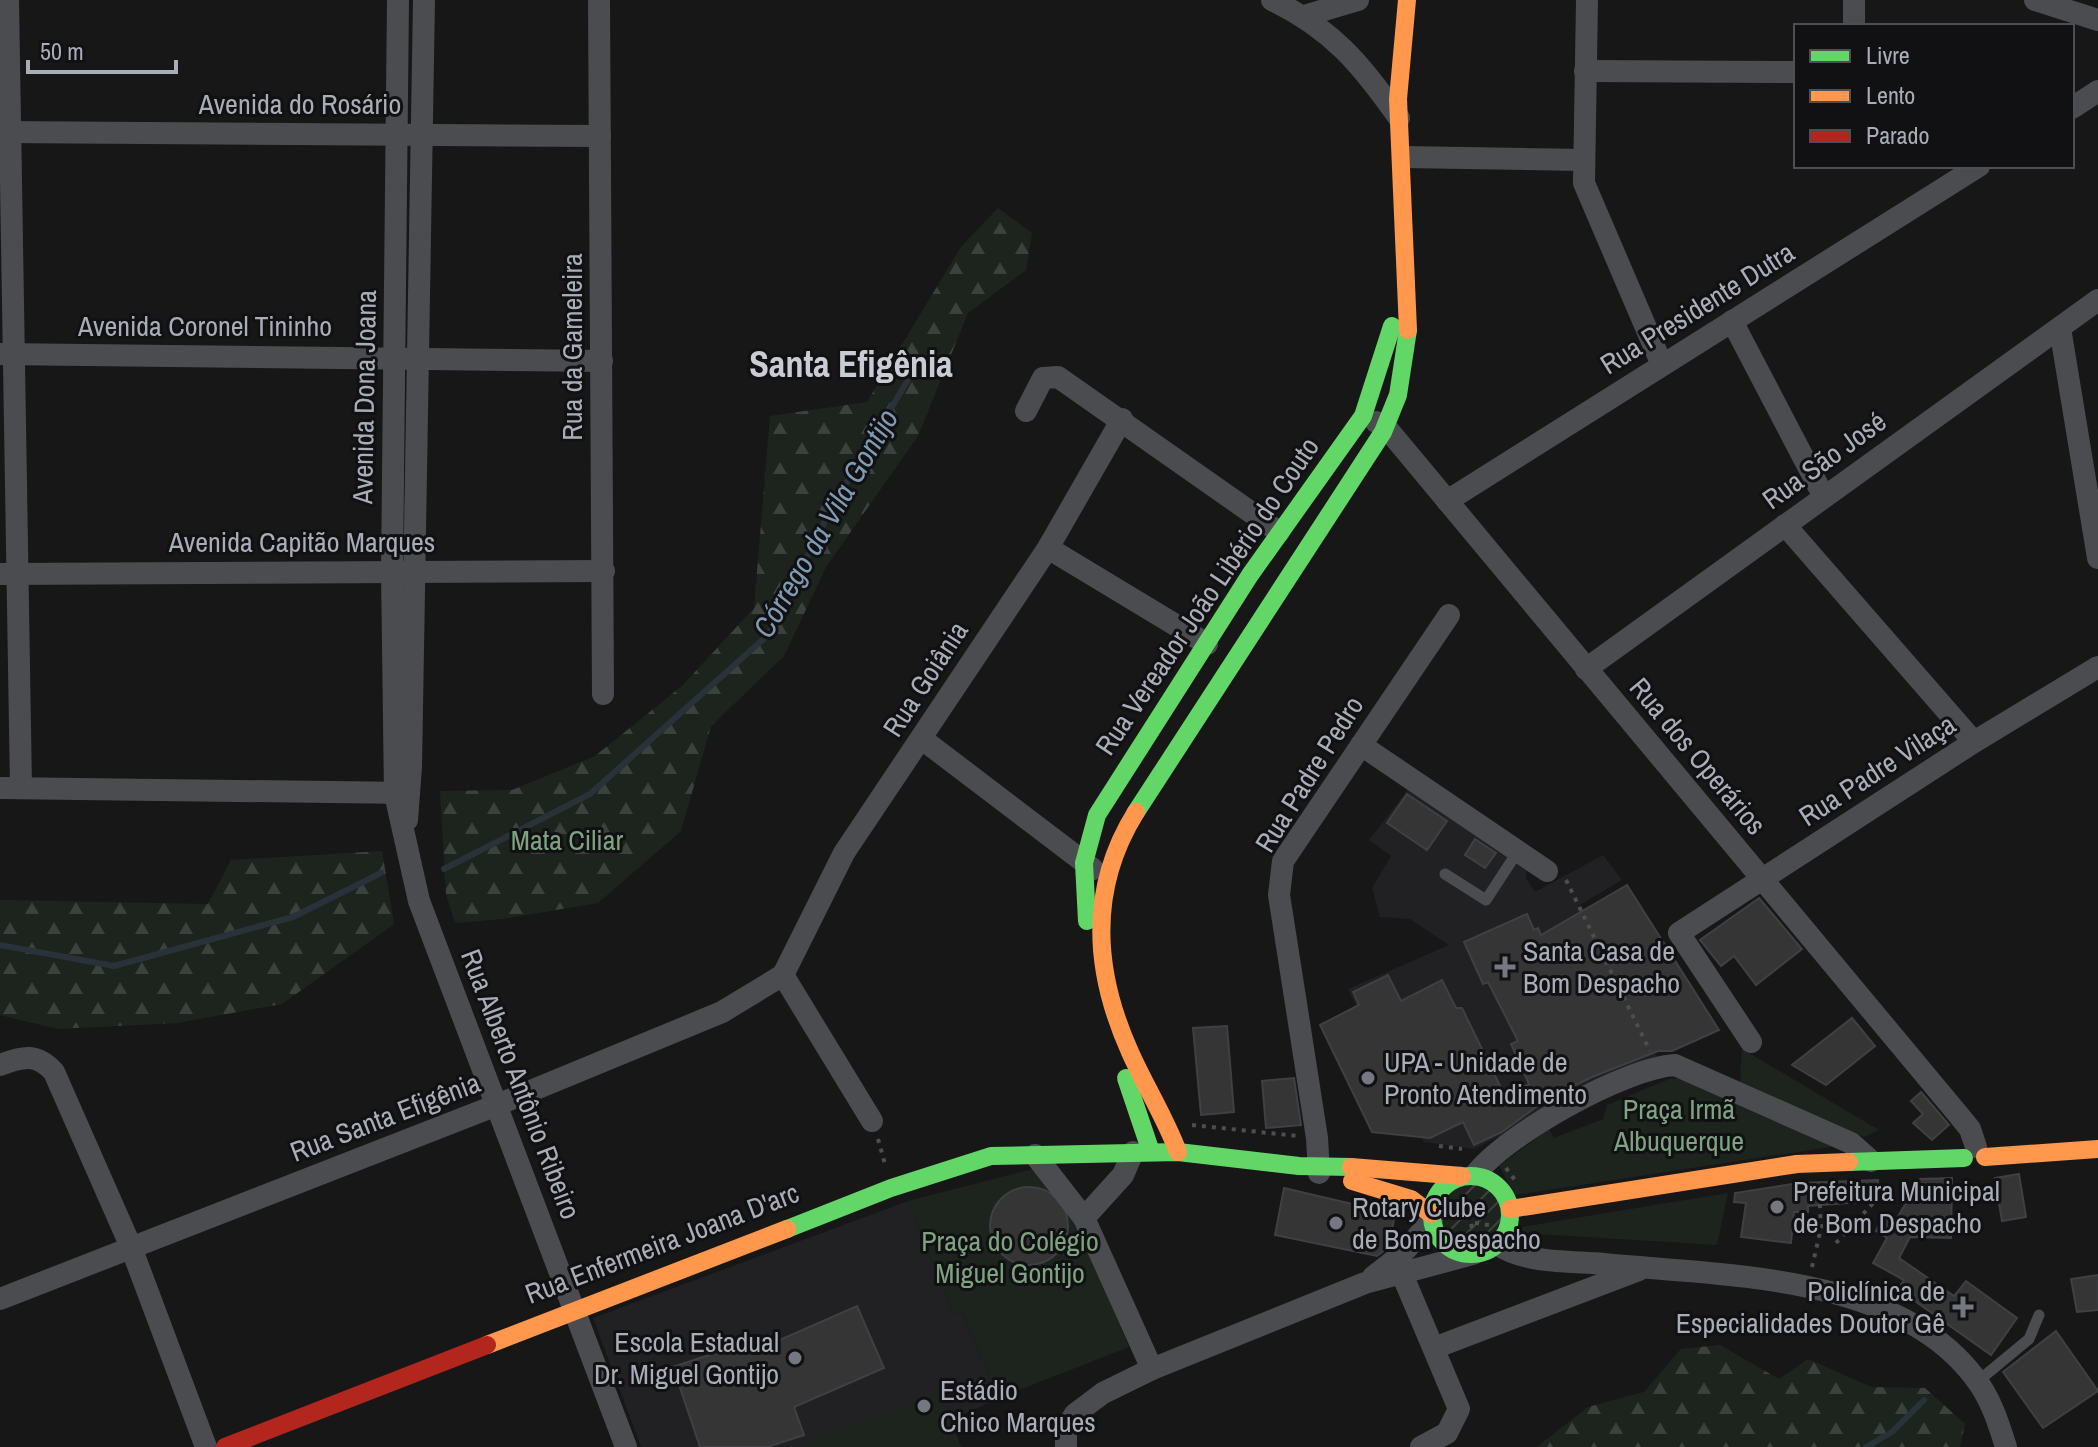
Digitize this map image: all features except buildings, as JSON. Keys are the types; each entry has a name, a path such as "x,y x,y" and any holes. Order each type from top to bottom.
{"main road":[{"name":"Rua Vereador João Libério do Couto","path":"1096,949 1107,877 1133,816 1385,426 1398,395 1408,334 1409,282 1399,119 1407,0"},
{"name":"Rua Vereador João Libério do Couto","path":"1096,949 1084,863 1097,815 1279,532 1363,416 1409,282"},
{"path":"1096,949 1123,1039 1169,1126 1178,1152"},
{"path":"1096,949 1113,1040 1142,1152"},
{"path":"1510,1209 1817,1163 1912,1161 1975,1154 2098,1149"},
{"name":"Rua Enfermeira Joana D'arc","path":"225,1447 575,1308 963,1163 991,1156 1178,1152 1312,1168 1475,1170"},
{"name":"Rua Enfermeira Joana D'arc","path":"1312,1168 1396,1193 1432,1217"},
{"path":"1475,1170 1498,1186 1510,1209 1510,1222 1497,1244 1473,1254 1449,1247 1439,1238 1432,1217 1440,1190 1475,1170"}],"street":[{"path":"8,0 5,132 10,788 403,793"},
{"name":"Avenida Dona Joana","path":"398,0 392,572 403,793"},
{"name":"Avenida Dona Joana","path":"403,793 416,572 424,0"},
{"name":"Rua da Gameleira","path":"599,0 603,694"},
{"path":"1272,0 1304,16 1359,62 1399,119"},
{"path":"1304,16 1358,0"},
{"path":"1587,0 1584,183 1662,365"},
{"path":"1854,0 1854,24"},
{"path":"2036,0 2098,20"},
{"path":"1585,71 1794,72"},
{"path":"2074,107 2098,91"},
{"name":"Avenida do Rosário","path":"5,132 600,136"},
{"path":"1403,157 1583,160"},
{"name":"Rua Presidente Dutra","path":"1447,501 1976,168"},
{"name":"Rua São José","path":"1586,669 2098,300"},
{"path":"1732,321 1824,497"},
{"path":"2060,328 2098,558"},
{"name":"Avenida Coronel Tininho","path":"7,354 602,361"},
{"path":"1026,411 1043,378 1058,377 1279,532"},
{"name":"Rua dos Operários","path":"1363,416 1385,426 1963,1121 1975,1154"},
{"name":"Rua Goiânia","path":"783,975 844,853 1048,548 1122,419"},
{"path":"1785,525 1974,742"},
{"path":"1048,548 1207,644"},
{"name":"Avenida Capitão Marques","path":"9,574 604,571"},
{"name":"Rua Padre Pedro","path":"1312,1168 1317,1138 1279,879 1283,861 1449,615"},
{"name":"Rua Padre Vilaça","path":"1751,1042 1679,933 1974,742 2098,667"},
{"path":"922,739 1084,863 1107,877"},
{"path":"1361,745 1556,876"},
{"name":"Rua Alberto Antônio Ribeiro","path":"403,793 405,830 419,901 626,1447"},
{"path":"783,975 872,1121"},
{"name":"Rua Santa Efigênia","path":"0,1299 497,1105 722,1012 783,975"},
{"path":"0,1065 31,1056 44,1061 67,1097 131,1247 206,1447"},
{"path":"1475,1170 1536,1122 1658,1067 1675,1065 1851,1143 1871,1161"},
{"path":"1084,1218 1142,1152"},
{"path":"1035,1155 1084,1218 1152,1369"},
{"path":"1365,1283 1401,1255 1432,1217"},
{"path":"1497,1244 1507,1251 1549,1259 1730,1276 1807,1289 1884,1308 1936,1338 1977,1382 1995,1412 2006,1447"},
{"path":"1066,1447 1066,1429 1075,1414 1103,1393 1152,1369 1365,1283 1473,1254"},
{"path":"1434,1348 1643,1268"},
{"path":"1402,1274 1459,1409 1447,1433 1421,1447"}],"lane":[{"path":"1445,874 1486,900 1518,851"},
{"path":"1977,1382 2029,1339 2039,1315"}],"path":[{"path":"1556,876 1658,1067"},
{"path":"1169,1126 1203,1124 1317,1138"},
{"path":"1425,1145 1461,1148 1475,1170 1505,1166 1519,1186"},
{"path":"1836,1243 1912,1161"},
{"path":"1807,1289 1821,1228 1817,1163"}],"shaded area":[{"name":"Santa Casa de Bom Despacho","path":"1410,787 1526,868 1526,878 1535,892 1603,855 1622,880 1578,906 1658,1058 1474,1149 1424,1142 1348,989 1449,945 1410,919 1380,917 1372,888 1391,856 1369,840"},
{"name":"Escola Estadual Dr. Miguel Gontijo","path":"908,1201 954,1315 962,1312 999,1398 951,1420 961,1447 641,1447 593,1318"}],"green space":[{"name":"Mata Ciliar","path":"998,208 1032,233 1026,270 968,313 918,436 826,567 784,656 711,726 681,831 598,903 502,919 455,923 446,894 440,791 512,790 595,756 682,686 754,608 770,416 867,402 961,247"},
{"path":"382,851 394,924 282,1004 177,1023 58,1029 0,1015 0,900 208,904 231,860"},
{"path":"1742,1049 1879,1130 1864,1137 1740,1082"},
{"name":"Praça Irmã Albuquerque","path":"1683,1078 1843,1145 1515,1195 1499,1166 1549,1129 1554,1138 1603,1119 1607,1105 1669,1079"},
{"name":"Praça do Colégio Miguel Gontijo","path":"1037,1168 1066,1199 1129,1347 999,1398 962,1312 954,1315 908,1201"},
{"path":"1471,1180 1495,1190 1505,1214 1495,1238 1471,1248 1447,1238 1437,1214 1447,1190"},
{"path":"1728,1193 1717,1245 1521,1233 1521,1227"},
{"path":"1720,1345 1779,1379 1808,1359 1871,1387 1925,1388 1965,1424 1960,1447 1537,1447 1588,1407 1644,1392 1681,1349"},
{"name":"Estádio Chico Marques","path":"940,1392 961,1447 794,1447"}],"waterway":[{"name":"Córrego da Vila Gontijo","path":"444,869 590,794 768,635 831,509 921,358"},
{"name":"Córrego da Vila Gontijo","path":"0,945 114,966 293,917 381,873"},
{"path":"1866,1447 1892,1432 1924,1400"}],"traffic: fast":[{"path":"1087,921 1084,863 1097,815 1250,575 1363,416 1392,326"},
{"path":"1136,812 1383,432 1398,395 1408,330"},
{"path":"1126,1078 1151,1152"},
{"path":"787,1229 891,1188 991,1156 1178,1152 1299,1166 1351,1167"},
{"path":"1849,1162 1964,1158"},
{"path":"1471,1176 1486,1179 1499,1187 1507,1200 1510,1215 1507,1230 1499,1243 1486,1251 1471,1254 1456,1251 1443,1243 1435,1230 1432,1215 1435,1200 1443,1187 1456,1179 1471,1176"}],"traffic: slow":[{"path":"1407,0 1398,99 1408,330"},
{"path":"1136,812 1120,841 1110,871 1104,901 1103,961 1118,1022 1178,1152"},
{"path":"1985,1157 2098,1149"},
{"path":"1510,1209 1797,1164 1849,1162"},
{"path":"1351,1167 1462,1176"},
{"path":"1352,1181 1411,1199 1431,1214"},
{"path":"487,1345 787,1229"}],"traffic: jam":[{"path":"225,1447 487,1345"}],"place":[{"name":"Santa Casa de Bom Despacho","path":"1505,967"},
{"name":"UPA - Unidade de Pronto Atendimento","path":"1368,1078"},
{"name":"Prefeitura Municipal de Bom Despacho","path":"1777,1207"},
{"name":"Rotary Clube de Bom Despacho","path":"1336,1223"},
{"name":"Policlínica de Especialidades Doutor Gê","path":"1963,1307"},
{"name":"Escola Estadual Dr. Miguel Gontijo","path":"795,1358"},
{"name":"Estádio Chico Marques","path":"924,1406"}],"district":[{"name":"Santa Efigênia","path":"851,364"}]}
